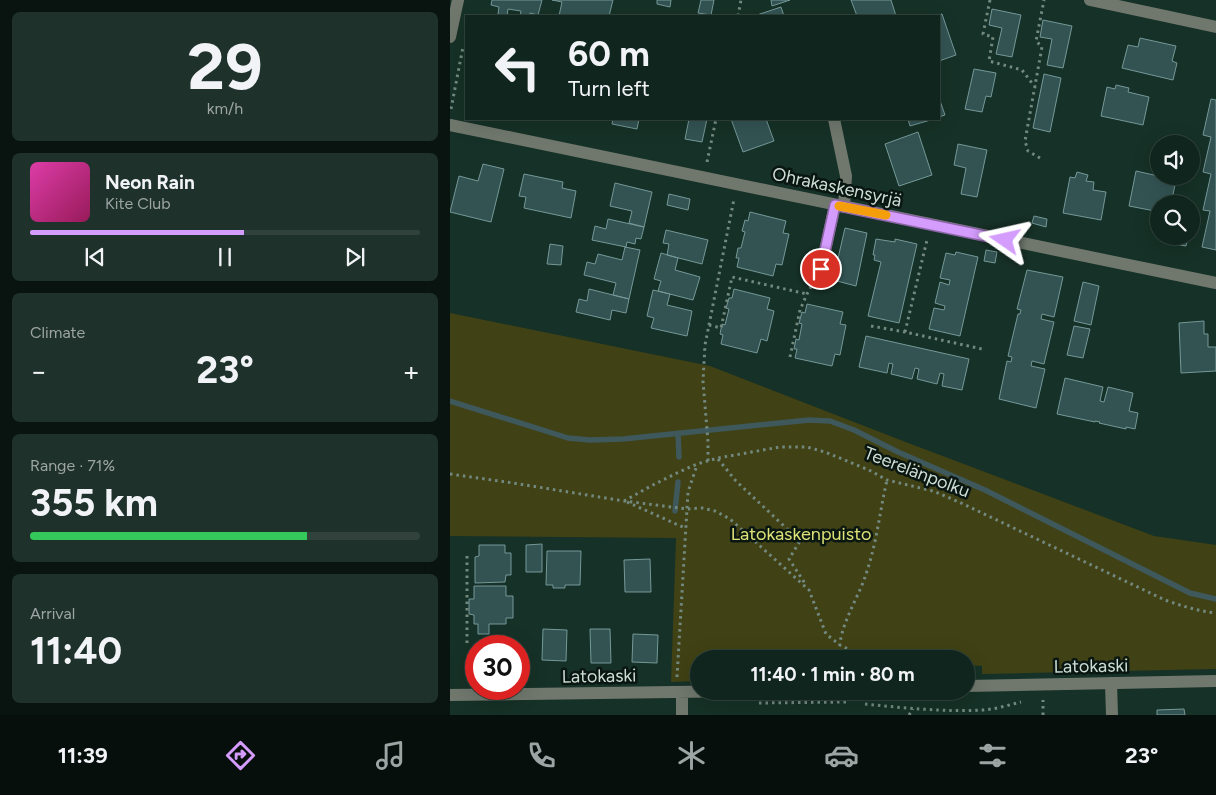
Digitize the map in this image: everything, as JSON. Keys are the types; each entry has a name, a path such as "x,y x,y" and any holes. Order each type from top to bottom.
{"street":[{"path":"450,37 458,0"},
{"path":"1090,0 1216,27"},
{"path":"821,269 840,206 846,176 834,120"},
{"name":"Ohrakaskensyrjä","path":"450,125 1216,283"},
{"name":"Latokaski","path":"975,686 1216,681"},
{"path":"1111,683 1112,715"},
{"path":"679,693 682,715"},
{"name":"Latokaski","path":"450,695 690,693"}],"path":[{"path":"738,15 741,0"},
{"path":"990,0 983,34 993,37 989,61 1022,70 1035,88"},
{"path":"1040,158 1028,151 1025,141 1042,47 1036,41 1044,0"},
{"path":"450,112 464,38"},
{"path":"706,166 716,120"},
{"path":"708,461 703,382 705,345 736,192"},
{"path":"905,332 930,224"},
{"path":"790,357 800,310 821,269"},
{"path":"709,325 720,328 732,277 807,294"},
{"path":"871,326 982,350"},
{"name":"Teerelänpolku","path":"624,501 697,464 718,458 780,447 807,447 834,455 888,480 933,491 1165,600 1202,612 1216,614"},
{"path":"718,458 736,480 800,541 789,560 809,590 826,634 850,650"},
{"path":"679,693 685,528 688,492 697,464"},
{"path":"450,474 624,501 687,509 702,508 715,511 730,519 809,590"},
{"path":"841,650 840,645 848,614 867,572 888,480"},
{"path":"624,501 685,528"},
{"path":"467,556 467,635"},
{"path":"757,703 846,702 846,700"},
{"path":"1034,700 1043,700 1043,715"},
{"path":"866,704 913,709 985,710 1024,702"},
{"path":"909,715 913,709"}],"green space":[{"name":"Latokaskenpuisto","path":"450,313 710,366 1154,536 1216,545 1216,669 982,674 982,666 975,666 975,650 690,650 690,681 671,682 676,538 450,536"}],"building":[{"path":"492,0 542,0 538,15 530,13 529,15 520,15 521,11 508,9 507,15 502,15 498,14 499,7 491,5"},
{"path":"552,0 613,0 609,15 559,15 562,2"},
{"path":"657,0 671,0 670,7 657,4"},
{"path":"701,0 714,0 711,15 698,13"},
{"path":"771,0 790,0 772,6"},
{"path":"851,0 891,0 896,15 857,15"},
{"path":"781,7 784,15 757,15"},
{"path":"992,9 1021,15 1012,57 996,54 1002,28 989,25"},
{"path":"942,14 956,55 940,61 940,15"},
{"path":"1043,20 1072,26 1063,68 1047,65 1052,39 1040,37"},
{"path":"1140,38 1176,46 1172,61 1177,63 1173,80 1122,68 1128,45 1138,47"},
{"path":"974,69 996,73 991,97 986,96 982,112 965,109"},
{"path":"1044,74 1061,78 1050,132 1033,128"},
{"path":"1116,85 1129,88 1128,92 1149,97 1143,125 1101,116 1107,87 1115,89"},
{"path":"1211,99 1216,100 1216,250 1202,247 1210,211 1203,210 1211,174 1203,172 1211,137 1203,135"},
{"path":"940,101 945,115 940,117"},
{"path":"613,120 639,120 637,129 612,124"},
{"path":"689,120 707,120 702,142 685,139"},
{"path":"731,120 766,120 774,141 743,152"},
{"path":"908,120 931,120 910,126"},
{"path":"918,132 932,175 899,186 885,144"},
{"path":"958,144 987,150 977,197 961,194 966,168 954,165"},
{"path":"483,164 504,169 491,222 450,212 459,176 478,181"},
{"path":"1136,171 1150,174 1150,185 1175,185 1173,195 1150,195 1150,210 1129,206"},
{"path":"1077,172 1088,175 1086,181 1094,182 1093,190 1106,192 1101,220 1063,213 1070,177 1075,178"},
{"path":"524,174 563,182 562,188 576,191 571,218 524,208 526,197 519,196"},
{"path":"615,183 652,192 644,227 629,223 632,211 610,206"},
{"path":"669,194 690,199 688,210 667,205"},
{"path":"750,212 786,221 783,233 789,234 782,265 776,264 773,276 737,267 739,258 736,258 738,248 741,248 745,232 742,231 745,220 748,221"},
{"path":"1034,216 1047,219 1046,227 1032,223"},
{"path":"608,219 644,227 641,239 636,238 635,244 627,242 626,247 592,240 595,226 606,229"},
{"path":"845,228 867,233 856,286 833,280"},
{"path":"666,230 708,240 702,264 667,255 669,244 663,243"},
{"path":"876,239 895,242 895,239 917,244 899,323 868,316 881,262 874,260"},
{"path":"550,244 563,246 561,265 547,264"},
{"path":"625,247 640,250 629,299 613,295 616,283 584,275 587,262 595,264 598,254 622,260"},
{"path":"986,250 997,252 995,263 984,261"},
{"path":"956,252 978,257 960,336 929,329 934,308 944,310 945,306 935,303 940,282 949,285 950,280 940,278 946,253 955,255"},
{"path":"661,253 678,258 675,270 700,277 693,300 658,291 661,281 654,279"},
{"path":"1027,270 1063,277 1054,317 1042,314 1041,319 1054,322 1044,364 1032,361 1031,366 1045,369 1036,408 999,399 1007,361 1011,362 1012,357 1008,356 1018,314 1020,314 1021,310 1017,309"},
{"path":"1083,282 1099,286 1091,325 1074,321"},
{"path":"589,289 629,299 626,313 612,310 610,320 576,312 579,299 587,301"},
{"path":"734,289 770,298 767,309 774,311 767,341 761,339 757,353 721,344 723,335 720,334 722,324 725,325 729,309 726,308 729,298 732,298"},
{"path":"653,290 670,294 667,305 692,311 687,336 651,328 654,318 647,316"},
{"path":"807,304 843,312 840,324 846,325 840,355 835,354 832,366 795,358 797,349 794,349 796,339 799,340 802,324 799,323 802,312 805,313"},
{"path":"1204,321 1204,334 1208,334 1208,347 1216,347 1216,371 1181,373 1179,323"},
{"path":"1074,326 1090,329 1083,358 1067,355"},
{"path":"866,336 969,359 962,390 942,386 944,374 940,373 937,384 917,379 919,369 915,368 912,379 891,374 893,364 889,363 887,373 859,367"},
{"path":"1065,378 1103,387 1100,401 1104,402 1108,387 1133,393 1129,411 1138,413 1135,429 1126,427 1126,429 1057,414"},
{"path":"542,544 542,572 526,572 526,545"},
{"path":"479,545 505,545 505,553 511,553 511,575 506,575 505,582 475,583 475,557 479,556"},
{"path":"547,551 581,551 580,585 565,585 565,588 553,588 553,585 546,585"},
{"path":"650,559 651,592 625,592 624,560"},
{"path":"474,586 506,586 506,596 513,596 513,618 506,618 506,624 489,624 489,634 478,634 478,624 474,624 474,615 469,614 469,599 474,599"},
{"path":"543,629 567,630 566,661 542,660"},
{"path":"590,629 610,629 611,663 591,663"},
{"path":"633,634 658,635 657,663 632,662"},
{"path":"1184,709 1185,715 1157,715 1157,710"}],"waterway":[{"path":"450,401 568,438 590,440 623,439 809,420 830,421 854,430 898,452 985,490 1190,593 1216,599"},
{"path":"678,433 679,457"},
{"path":"675,511 678,482"}],"slow traffic":[{"path":"839,206 886,215"}],"route":[{"path":"821,269 835,205 1005,240"}]}
